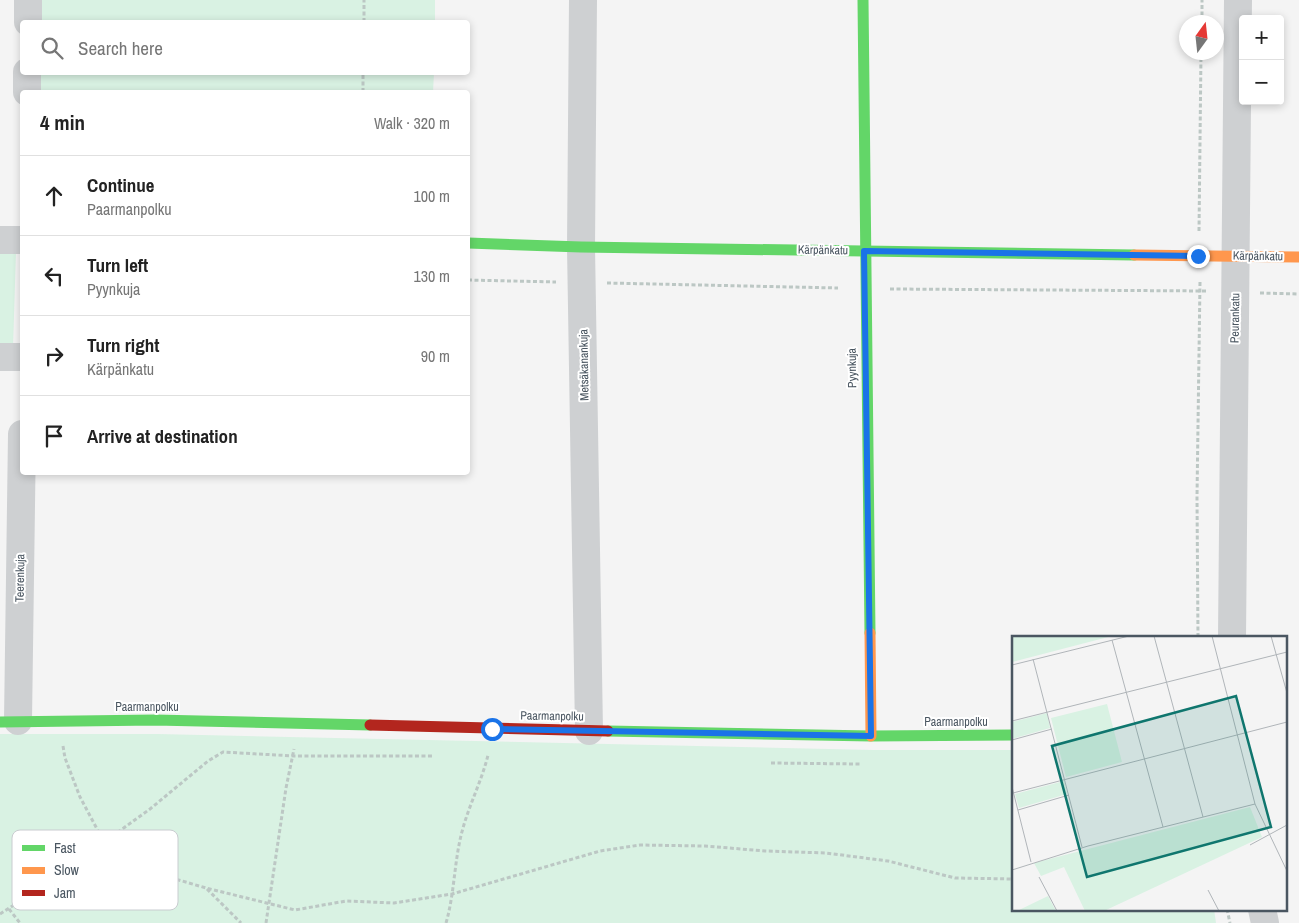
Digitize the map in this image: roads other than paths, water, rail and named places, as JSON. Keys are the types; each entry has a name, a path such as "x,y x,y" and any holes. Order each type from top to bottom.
{"street":[{"path":"28,0 28,20"},
{"name":"Metsäkanankuja","path":"583,0 581,247 589,731"},
{"name":"Pyynkuja","path":"863,0 864,251 871,736"},
{"name":"Peurankatu","path":"1232,636 1238,0"},
{"path":"27,75 27,90"},
{"path":"0,240 20,240"},
{"name":"Kärpänkatu","path":"470,243 581,247 1299,257"},
{"path":"0,357 20,356"},
{"name":"Teerenkuja","path":"9,722 20,475"},
{"name":"Paarmanpolku","path":"9,722 155,720 871,736 1012,735"},
{"path":"1262,910 1265,923"}]}
